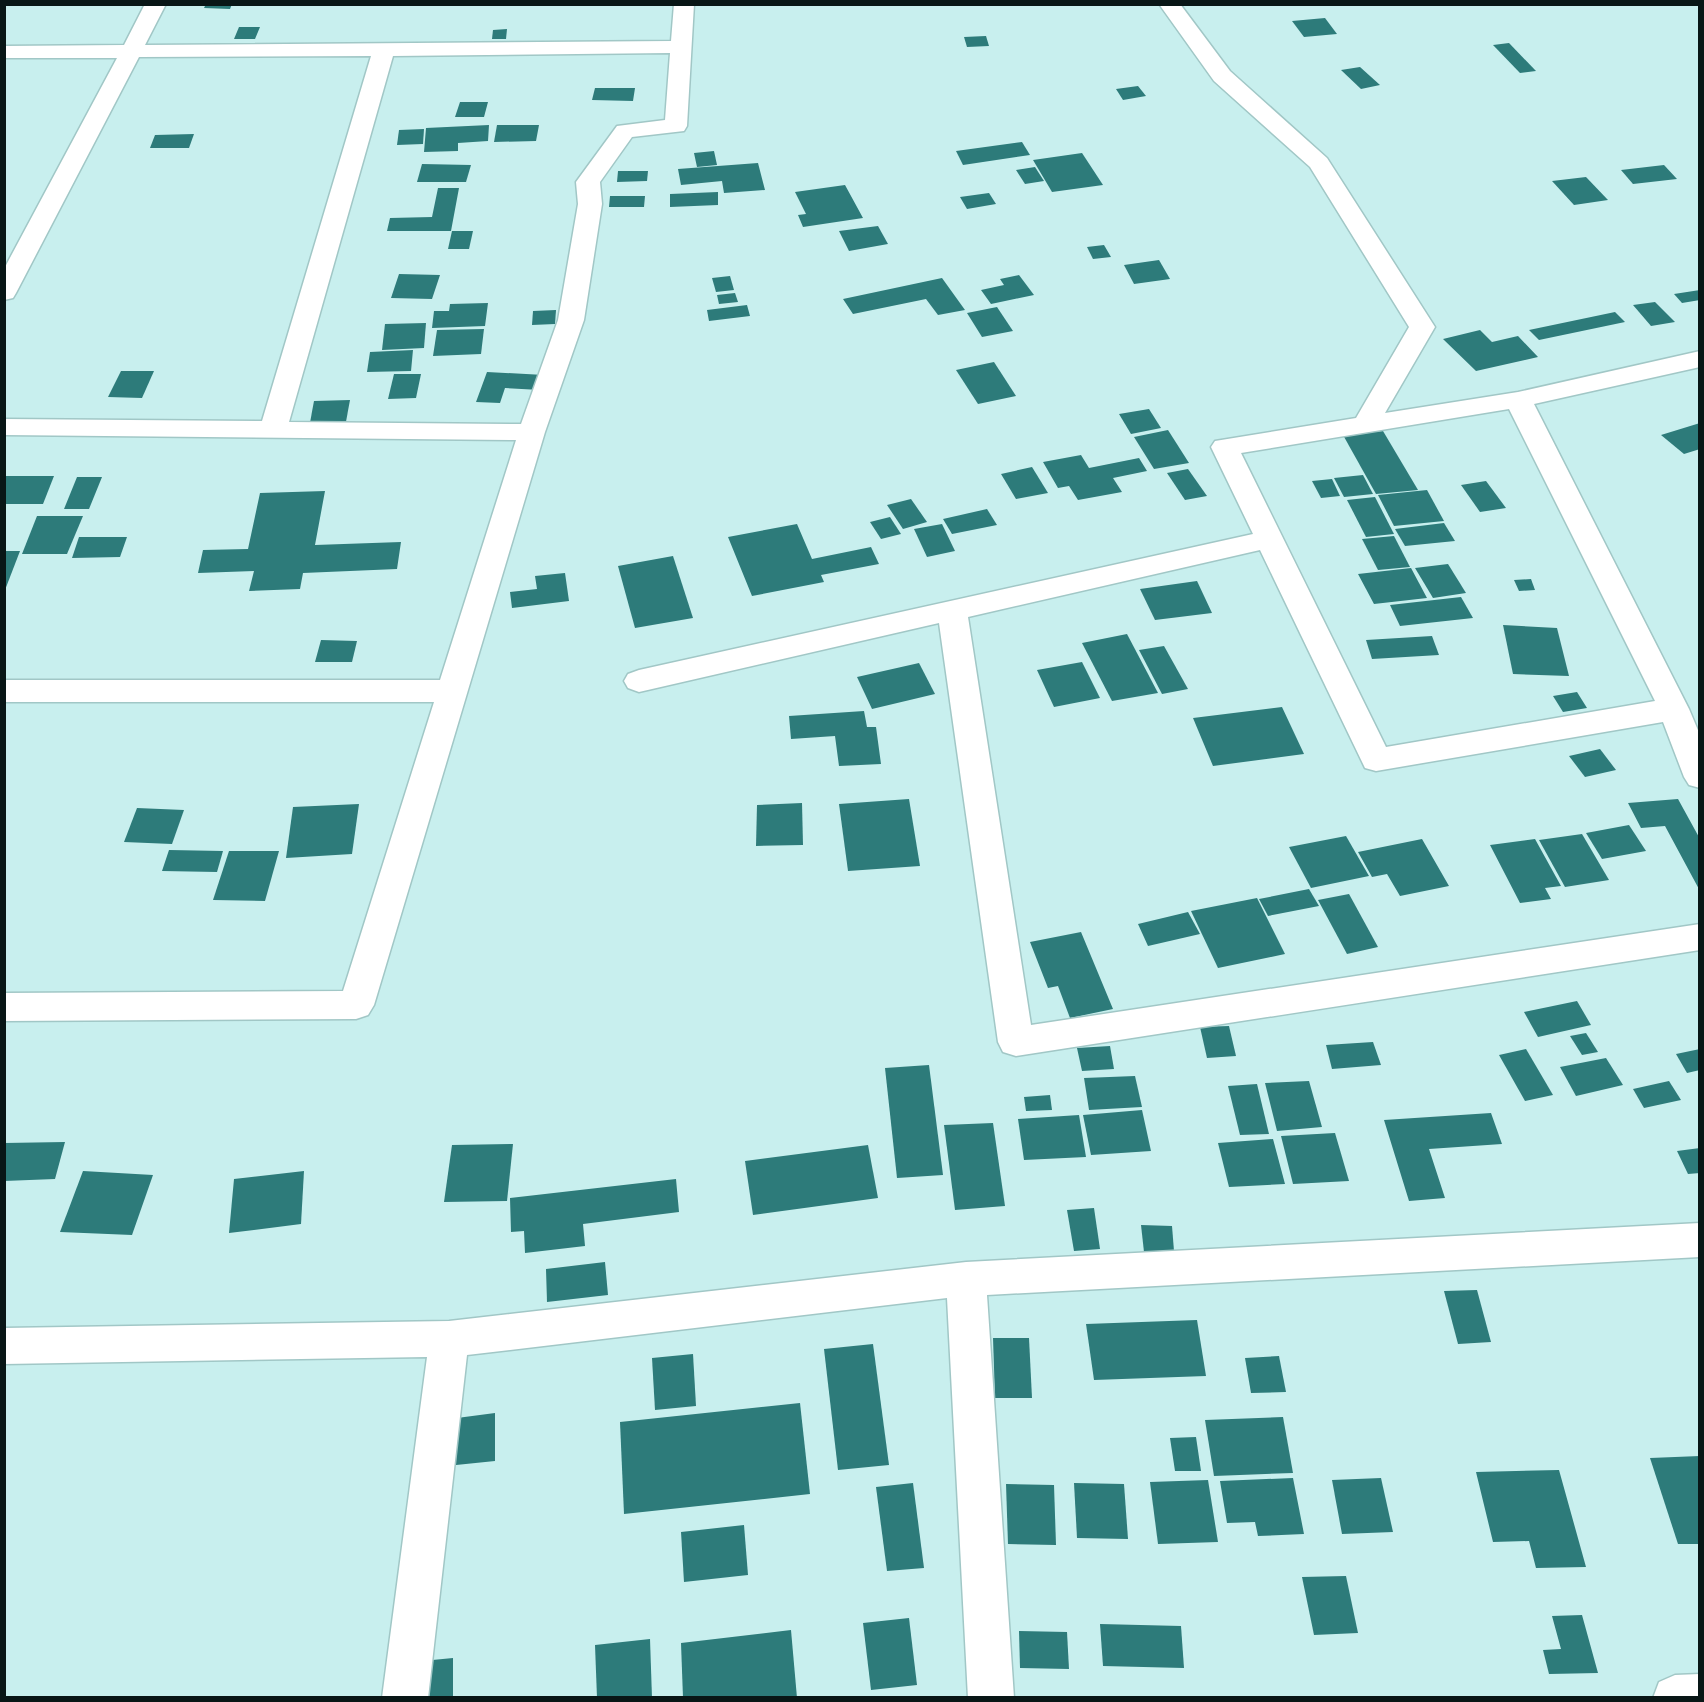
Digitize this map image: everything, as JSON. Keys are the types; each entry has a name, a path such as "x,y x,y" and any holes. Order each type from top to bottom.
{"street":[{"path":"4,293 156,4"},
{"path":"4,1007 356,1005 532,432 571,320 590,204 588,182 625,131 676,126 684,4"},
{"path":"1169,4 1222,76 1319,163 1422,327 1365,425"},
{"path":"4,52 680,47"},
{"path":"273,430 384,50"},
{"path":"1674,709 1376,760 1225,447 1518,400 1700,359"},
{"path":"1518,400 1674,709 1700,777"},
{"path":"4,427 532,432"},
{"path":"639,681 1269,539"},
{"path":"952,610 1016,1042 1700,937"},
{"path":"4,691 452,691"},
{"path":"4,1346 449,1339 966,1279 1700,1240"},
{"path":"966,1279 991,1698"},
{"path":"405,1698 449,1339"},
{"path":"1675,1698 1700,1697"}],"building":[{"path":"206,4 232,4 230,9 204,8"},
{"path":"1325,18 1337,34 1304,37 1292,21"},
{"path":"239,27 260,27 255,39 234,39"},
{"path":"507,29 506,39 492,39 493,30"},
{"path":"986,36 989,46 967,47 964,37"},
{"path":"1509,43 1536,71 1520,73 1493,45"},
{"path":"1360,67 1380,85 1361,89 1341,70"},
{"path":"1138,86 1146,96 1123,100 1116,89"},
{"path":"595,88 635,88 633,101 592,100"},
{"path":"460,102 488,102 484,117 455,117"},
{"path":"489,125 488,141 458,143 458,151 424,152 426,128"},
{"path":"497,125 539,125 536,141 494,142"},
{"path":"424,129 423,144 397,145 399,130"},
{"path":"194,134 189,148 150,148 155,135"},
{"path":"1022,142 1030,155 963,165 956,151"},
{"path":"714,151 717,165 697,167 694,153"},
{"path":"1082,153 1103,185 1052,192 1033,160"},
{"path":"758,163 765,190 724,193 722,181 681,185 678,169"},
{"path":"422,164 471,165 466,182 417,182"},
{"path":"1664,165 1677,179 1633,184 1621,170"},
{"path":"1035,167 1044,181 1025,184 1016,170"},
{"path":"618,171 648,171 647,181 617,182"},
{"path":"1586,177 1608,200 1574,205 1552,181"},
{"path":"845,185 863,218 803,227 798,215 806,214 795,192"},
{"path":"438,188 459,188 451,231 387,231 390,218 432,217"},
{"path":"718,192 718,205 670,207 670,194"},
{"path":"989,193 996,204 967,209 960,197"},
{"path":"610,196 645,196 644,207 609,207"},
{"path":"878,226 888,244 849,251 839,231"},
{"path":"452,231 473,231 469,249 448,249"},
{"path":"1104,245 1111,257 1093,259 1087,247"},
{"path":"1159,260 1170,279 1134,284 1124,265"},
{"path":"399,274 440,275 432,299 391,298"},
{"path":"1019,275 1034,295 991,304 981,290 1004,285 1000,279"},
{"path":"730,276 734,290 716,292 712,278"},
{"path":"942,278 965,310 938,315 926,299 853,314 843,299"},
{"path":"1700,290 1700,300 1682,303 1674,294"},
{"path":"735,293 738,302 719,304 717,295"},
{"path":"1655,302 1675,322 1651,326 1633,305"},
{"path":"488,303 485,326 432,328 434,311 449,311 450,304"},
{"path":"747,305 750,316 709,321 707,310"},
{"path":"997,307 1013,331 982,337 967,313"},
{"path":"556,310 555,324 532,325 533,311"},
{"path":"1615,312 1625,322 1539,340 1529,330"},
{"path":"426,323 424,348 382,350 385,324"},
{"path":"484,329 481,354 433,356 437,330"},
{"path":"1480,330 1492,342 1518,336 1538,357 1476,371 1443,339"},
{"path":"413,350 411,371 367,372 370,352"},
{"path":"994,362 1016,396 978,404 956,370"},
{"path":"121,371 154,371 142,398 108,397"},
{"path":"487,372 544,375 540,390 505,388 500,403 476,402"},
{"path":"394,374 421,374 416,398 388,399"},
{"path":"350,400 345,427 309,428 314,401"},
{"path":"1149,409 1161,428 1131,434 1119,414"},
{"path":"1700,423 1700,449 1684,454 1661,435"},
{"path":"1168,430 1189,463 1154,469 1134,437"},
{"path":"1383,431 1418,490 1376,494 1343,435"},
{"path":"1081,455 1089,468 1139,458 1147,471 1113,478 1122,492 1078,500 1069,486 1058,488 1043,462"},
{"path":"1032,467 1048,493 1016,499 1001,474"},
{"path":"1188,469 1207,496 1185,500 1167,473"},
{"path":"1363,475 1373,494 1344,497 1334,478"},
{"path":"5,476 54,476 43,504 4,504"},
{"path":"77,477 102,477 89,509 64,509"},
{"path":"1332,479 1340,496 1321,498 1312,481"},
{"path":"1486,481 1506,508 1480,512 1461,485"},
{"path":"1427,490 1444,521 1394,526 1378,495"},
{"path":"325,491 315,545 401,542 397,569 303,573 300,589 249,591 254,571 198,573 203,550 248,549 260,493"},
{"path":"1375,497 1394,534 1366,537 1347,500"},
{"path":"911,499 927,522 903,529 887,505"},
{"path":"987,509 997,525 952,534 943,519"},
{"path":"37,516 83,516 67,554 22,554"},
{"path":"890,517 901,534 881,539 870,522"},
{"path":"1444,523 1455,541 1405,546 1395,529"},
{"path":"797,524 812,559 871,547 879,564 821,575 824,582 752,596 728,537"},
{"path":"942,524 955,551 927,557 914,529"},
{"path":"1394,536 1410,567 1378,570 1362,539"},
{"path":"79,537 127,537 120,557 72,558"},
{"path":"4,551 20,551 5,590 4,590"},
{"path":"673,556 693,618 635,628 618,566"},
{"path":"1448,564 1466,593 1433,598 1415,568"},
{"path":"1411,568 1427,598 1374,604 1358,574"},
{"path":"565,573 569,601 512,608 510,592 537,589 535,576"},
{"path":"1531,579 1535,590 1519,591 1514,580"},
{"path":"1197,581 1212,613 1155,620 1140,589"},
{"path":"1461,597 1473,618 1400,626 1390,605"},
{"path":"1503,625 1557,628 1569,676 1513,674"},
{"path":"1127,634 1158,693 1112,701 1082,643"},
{"path":"1432,636 1439,655 1372,659 1366,640"},
{"path":"321,640 357,641 352,662 315,662"},
{"path":"1164,646 1188,689 1162,694 1139,650"},
{"path":"1082,662 1100,698 1054,707 1037,670"},
{"path":"919,663 935,694 872,709 857,677"},
{"path":"1577,692 1587,708 1563,712 1553,696"},
{"path":"1282,707 1304,754 1213,766 1193,718"},
{"path":"864,711 867,727 876,727 881,764 839,766 835,736 791,739 789,716"},
{"path":"1600,749 1616,770 1585,777 1569,756"},
{"path":"909,799 920,866 848,871 839,804"},
{"path":"1678,799 1700,839 1700,891 1665,826 1641,828 1628,803"},
{"path":"802,803 803,845 756,846 757,805"},
{"path":"359,804 352,854 286,858 293,807"},
{"path":"137,808 184,810 172,844 124,842"},
{"path":"1629,825 1646,851 1602,859 1586,833"},
{"path":"1582,834 1609,880 1565,887 1539,840"},
{"path":"1346,836 1369,876 1311,888 1289,847"},
{"path":"1422,839 1449,886 1400,896 1387,874 1372,877 1358,852"},
{"path":"1535,839 1561,886 1545,888 1551,899 1520,903 1490,845"},
{"path":"169,850 223,851 217,872 162,871"},
{"path":"229,851 279,851 265,901 213,900"},
{"path":"1309,889 1319,906 1268,916 1259,899"},
{"path":"1349,894 1378,947 1347,954 1318,900"},
{"path":"1257,898 1285,954 1218,968 1191,911"},
{"path":"1188,912 1200,934 1148,946 1138,924"},
{"path":"1081,932 1113,1009 1070,1018 1058,986 1048,988 1030,942"},
{"path":"1577,1001 1591,1025 1538,1037 1524,1012"},
{"path":"1229,1026 1236,1056 1207,1058 1200,1027"},
{"path":"1586,1033 1598,1052 1582,1055 1570,1036"},
{"path":"1373,1042 1381,1065 1332,1069 1326,1045"},
{"path":"1110,1046 1114,1069 1082,1071 1077,1048"},
{"path":"1526,1049 1553,1095 1525,1101 1499,1055"},
{"path":"1700,1049 1700,1070 1687,1073 1676,1054"},
{"path":"1606,1058 1623,1085 1576,1096 1560,1067"},
{"path":"929,1065 943,1175 897,1178 885,1068"},
{"path":"1135,1076 1142,1107 1089,1110 1084,1078"},
{"path":"1309,1081 1322,1127 1277,1131 1265,1083"},
{"path":"1669,1081 1681,1100 1644,1108 1633,1089"},
{"path":"1257,1084 1269,1134 1240,1135 1228,1086"},
{"path":"1050,1095 1052,1110 1026,1111 1024,1097"},
{"path":"1142,1110 1151,1151 1091,1155 1083,1115"},
{"path":"1491,1113 1502,1144 1429,1149 1445,1198 1409,1201 1384,1120"},
{"path":"1079,1115 1086,1157 1024,1160 1018,1119"},
{"path":"993,1123 1005,1206 955,1210 944,1125"},
{"path":"1335,1133 1349,1181 1293,1184 1281,1136"},
{"path":"1273,1139 1285,1184 1229,1187 1218,1143"},
{"path":"65,1142 55,1179 4,1181 4,1143"},
{"path":"513,1144 507,1201 444,1202 452,1145"},
{"path":"868,1145 878,1198 753,1215 745,1161"},
{"path":"1700,1148 1700,1173 1688,1174 1677,1151"},
{"path":"83,1171 153,1175 132,1235 60,1232"},
{"path":"304,1171 301,1224 229,1233 234,1179"},
{"path":"676,1179 679,1212 583,1224 585,1246 525,1253 524,1231 511,1232 510,1198"},
{"path":"1094,1208 1100,1249 1074,1251 1067,1210"},
{"path":"1141,1225 1172,1226 1174,1251 1144,1252"},
{"path":"605,1262 608,1295 547,1302 546,1269"},
{"path":"1477,1290 1491,1342 1458,1344 1444,1291"},
{"path":"1197,1320 1206,1376 1094,1380 1086,1324"},
{"path":"993,1338 1029,1338 1032,1398 995,1398"},
{"path":"873,1344 889,1465 838,1470 824,1349"},
{"path":"693,1354 696,1406 655,1410 652,1358"},
{"path":"1279,1356 1286,1392 1251,1393 1245,1358"},
{"path":"800,1403 810,1494 624,1514 620,1422"},
{"path":"495,1413 495,1461 456,1465 457,1418"},
{"path":"1283,1417 1293,1473 1214,1476 1205,1420"},
{"path":"1196,1437 1201,1471 1175,1471 1170,1438"},
{"path":"1700,1456 1700,1544 1678,1544 1650,1458"},
{"path":"1559,1470 1586,1567 1536,1568 1529,1541 1493,1542 1476,1472"},
{"path":"1293,1478 1304,1534 1258,1536 1255,1522 1227,1523 1220,1481"},
{"path":"1381,1478 1393,1532 1342,1534 1332,1480"},
{"path":"1208,1480 1218,1542 1158,1544 1150,1482"},
{"path":"913,1483 924,1568 887,1571 876,1487"},
{"path":"1074,1483 1124,1484 1128,1539 1077,1538"},
{"path":"1006,1484 1054,1485 1056,1545 1008,1544"},
{"path":"744,1525 748,1575 684,1582 681,1532"},
{"path":"1346,1576 1358,1633 1314,1635 1302,1577"},
{"path":"1582,1615 1598,1673 1549,1674 1543,1650 1561,1649 1552,1616"},
{"path":"909,1618 917,1685 871,1690 863,1623"},
{"path":"1100,1624 1181,1626 1184,1668 1103,1666"},
{"path":"791,1630 797,1698 683,1698 681,1643"},
{"path":"1019,1631 1067,1632 1069,1669 1020,1668"},
{"path":"650,1639 652,1698 597,1698 595,1645"},
{"path":"453,1658 453,1698 421,1698 422,1661"}]}
